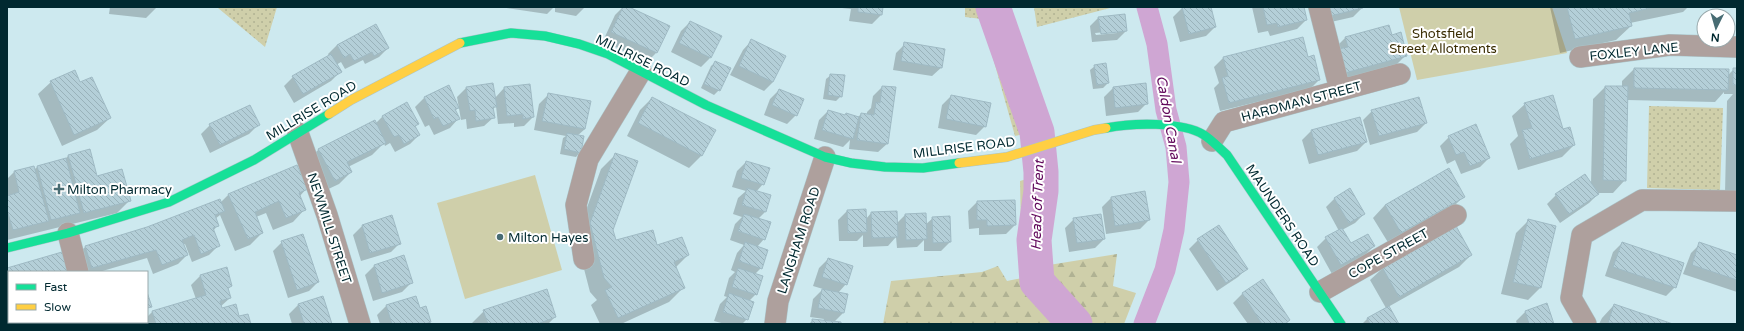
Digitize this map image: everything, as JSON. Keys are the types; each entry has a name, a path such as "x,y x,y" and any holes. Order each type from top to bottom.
{"street":[{"path":"1319,7 1340,90"},
{"name":"MILLRISE ROAD","path":"7,248 68,233 169,202 254,160 351,100 440,53 463,42 511,33 546,36 579,44 608,54 706,105 826,157 851,163 923,168 1007,157 1094,130 1127,124 1155,124 1194,130"},
{"name":"FOXLEY LANE","path":"1580,57 1670,45 1737,46"},
{"path":"584,259 576,205 588,159 641,71"},
{"name":"HARDMAN STREET","path":"1212,141 1224,122 1400,74"},
{"name":"MAUNDERS ROAD","path":"1194,130 1212,141 1227,155 1341,324"},
{"name":"NEWMILL STREET","path":"298,133 327,215 360,324"},
{"name":"LANGHAM ROAD","path":"775,324 778,301 826,157"},
{"path":"1586,324 1571,298 1582,235 1642,200 1737,201"},
{"name":"COPE STREET","path":"1320,292 1456,215"},
{"path":"68,233 78,271"}],"green space":[{"path":"217,7 277,7 265,47 218,8"},
{"path":"965,7 1012,7 1015,42 1048,129 1015,136 982,19 965,17"},
{"path":"1034,7 1114,7 1037,27"},
{"name":"Shotsfield Street Allotments","path":"1399,7 1552,7 1567,53 1417,80"},
{"path":"1649,106 1723,108 1720,190 1647,188"},
{"path":"1050,172 1049,265 1117,254 1113,286 1136,293 1124,324 883,324 891,281 982,272 998,266 1007,281 1022,278 1020,181"},
{"name":"Milton Hayes","path":"535,175 562,270 465,299 437,203"}],"building":[{"path":"623,7 629,7 670,26 657,53 611,32"},
{"path":"858,7 883,7 882,15 858,12"},
{"path":"1182,7 1211,7 1216,27 1189,34"},
{"path":"1263,7 1304,7 1307,20 1278,27 1277,23 1267,25"},
{"path":"1328,7 1363,7 1363,8 1330,16"},
{"path":"1567,7 1655,7 1629,13 1632,26 1575,39"},
{"path":"1125,14 1127,31 1101,34 1098,17"},
{"path":"690,21 722,36 711,58 679,43"},
{"path":"376,24 389,48 374,56 372,52 354,61 350,54 344,58 337,45"},
{"path":"1389,25 1392,35 1401,32 1407,56 1345,73 1338,49 1348,47 1345,37"},
{"path":"1303,37 1308,57 1314,55 1320,80 1229,103 1222,78 1228,76 1223,57"},
{"path":"751,39 786,56 773,82 739,66"},
{"path":"904,42 945,49 942,68 901,61"},
{"path":"331,54 342,72 303,94 292,76"},
{"path":"715,61 731,68 720,91 704,84"},
{"path":"1106,63 1109,83 1097,85 1094,65"},
{"path":"1634,68 1729,69 1728,90 1634,88"},
{"path":"1733,68 1737,68 1737,85 1733,85"},
{"path":"75,70 80,82 92,77 111,118 74,135 50,81"},
{"path":"830,74 845,75 842,97 828,95"},
{"path":"493,83 497,107 493,107 495,118 476,121 475,110 470,111 466,87"},
{"path":"1146,83 1148,104 1115,108 1113,87"},
{"path":"530,84 534,117 523,119 523,114 507,116 504,87"},
{"path":"449,85 459,108 455,109 460,119 443,126 438,117 434,119 424,97"},
{"path":"882,86 896,87 888,144 857,140 861,113 874,115 876,102 880,103"},
{"path":"1605,86 1628,86 1626,181 1603,180"},
{"path":"779,89 804,99 797,116 772,105"},
{"path":"548,93 591,101 585,129 542,121"},
{"path":"951,95 991,103 986,127 946,119"},
{"path":"1553,95 1563,129 1570,127 1575,145 1530,159 1522,130 1532,128 1524,103"},
{"path":"652,97 716,130 702,156 638,123"},
{"path":"1419,97 1427,123 1379,136 1371,110"},
{"path":"407,102 419,124 415,126 420,135 404,144 399,135 394,137 382,116"},
{"path":"250,105 260,125 220,145 209,124"},
{"path":"828,110 859,117 853,139 822,130"},
{"path":"1360,117 1367,142 1318,155 1311,130"},
{"path":"375,120 386,143 347,162 352,172 335,181 318,149"},
{"path":"1476,124 1490,158 1470,166 1464,152 1456,155 1448,136"},
{"path":"567,133 584,136 581,153 564,149"},
{"path":"90,149 97,176 122,169 131,201 84,213 68,155"},
{"path":"615,153 638,161 613,230 616,240 653,230 657,245 682,237 689,255 674,262 685,288 618,318 605,290 612,287 604,278 590,223"},
{"name":"Milton Pharmacy","path":"66,158 80,213 51,220 37,166"},
{"path":"746,161 770,168 764,185 741,178"},
{"path":"297,165 308,189 299,193 306,210 286,218 279,201 255,212 263,233 248,239 228,194"},
{"path":"34,166 49,221 13,230 7,210 7,196 19,192 14,171"},
{"path":"1449,168 1465,197 1401,233 1385,205"},
{"path":"1585,174 1599,194 1569,214 1555,194"},
{"path":"747,188 771,195 766,212 742,205"},
{"path":"1350,188 1365,214 1349,223 1334,198"},
{"path":"1145,191 1150,220 1115,226 1111,197"},
{"path":"220,199 225,211 215,215 219,226 213,228 220,246 201,254 194,235 182,240 188,255 162,265 156,250 92,268 85,246 147,227"},
{"path":"1015,200 1016,225 987,226 987,220 977,220 977,201"},
{"path":"866,209 867,232 848,233 847,210"},
{"path":"897,211 898,237 872,238 871,212"},
{"path":"926,213 927,239 906,240 905,214"},
{"path":"744,214 771,222 765,240 738,231"},
{"path":"1101,214 1105,239 1077,243 1073,218"},
{"path":"392,215 401,244 370,253 362,225"},
{"path":"950,216 951,242 933,243 932,217"},
{"path":"1528,219 1556,226 1541,288 1513,282"},
{"path":"1219,225 1248,269 1226,283 1197,239"},
{"path":"1456,226 1472,255 1399,297 1382,267"},
{"path":"1342,228 1351,243 1368,234 1375,246 1341,265 1325,237"},
{"path":"303,234 319,282 297,290 281,241"},
{"path":"745,242 768,250 762,269 739,261"},
{"path":"1622,242 1684,263 1676,288 1613,267"},
{"path":"1699,242 1737,255 1737,280 1692,265"},
{"path":"62,252 68,271 8,272 7,268"},
{"path":"404,255 413,283 382,293 374,265"},
{"path":"828,258 853,266 847,285 822,277"},
{"path":"227,267 232,286 228,288 231,298 220,301 222,308 236,304 239,316 248,314 251,324 156,324 152,311 206,295 200,275"},
{"path":"738,268 763,276 757,295 732,287"},
{"path":"1263,279 1290,320 1285,324 1262,324 1242,293"},
{"path":"547,289 556,317 540,324 488,324 483,310"},
{"path":"822,289 848,294 844,313 818,308"},
{"path":"7,293 8,323 17,324 7,324"},
{"path":"729,293 754,302 748,320 723,312"},
{"path":"148,295 152,307 148,308"},
{"path":"323,296 332,324 304,324 298,304"},
{"path":"416,296 420,308 426,306 431,322 425,324 392,324 386,305"},
{"path":"1547,303 1554,324 1529,324 1525,311"},
{"path":"1614,304 1673,324 1608,323"},
{"path":"1389,306 1399,324 1370,324 1367,318"},
{"path":"812,319 841,322 841,324 812,324"},
{"path":"116,323 131,324 117,324"}],"waterway":[{"name":"Head of Trent","path":"993,7 1037,132 1041,172 1041,191 1034,240 1037,282 1075,324"},
{"name":"Caldon Canal","path":"1144,324 1165,270 1174,230 1179,182 1176,147 1166,110 1157,44 1147,7"}],"traffic: fast":[{"path":"460,43 511,33 545,36 579,44 608,54 706,105 825,157 851,163 885,167 923,168 959,163"},
{"path":"7,248 68,233 169,202 254,160 329,114"},
{"path":"1106,128 1142,124 1170,125 1194,130 1210,139 1227,155 1341,324"}],"traffic: slow":[{"path":"329,114 351,100 460,43"},
{"path":"959,163 1007,157 1094,130 1106,128"}],"place":[{"name":"Milton Pharmacy","path":"59,189"},
{"name":"Milton Hayes","path":"500,237"}]}
